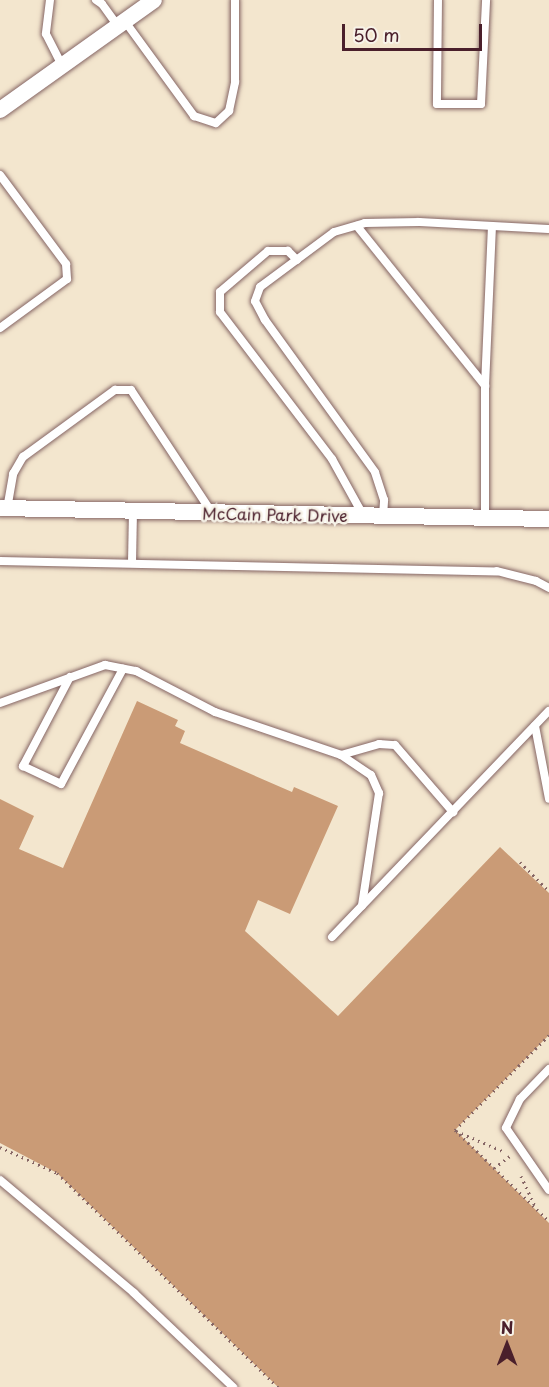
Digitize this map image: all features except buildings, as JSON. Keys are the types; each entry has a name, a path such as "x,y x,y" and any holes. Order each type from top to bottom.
{"street":[{"path":"0,110 120,22 154,0"},
{"name":"McCain Park Drive","path":"4,508 549,519"}],"lane":[{"path":"50,0 46,34 62,65"},
{"path":"96,0 120,22 194,116 216,123 229,111 235,82 235,0"},
{"path":"438,0 437,104 482,104 486,0"},
{"path":"0,175 66,264 67,279 0,328"},
{"path":"383,516 384,500 375,472 265,320 255,301 260,287 334,232 357,226 419,222 549,229"},
{"path":"357,226 484,386"},
{"path":"485,518 484,386 492,226"},
{"path":"297,260 288,251 268,251 220,292 220,312 332,459 363,516"},
{"path":"4,508 13,474 23,457 115,390 131,390 212,513"},
{"path":"132,563 133,511"},
{"path":"0,561 497,571 536,581 549,588"},
{"path":"0,703 105,665 136,671 215,712 340,755 371,775 380,793 362,906"},
{"path":"70,677 23,766 62,784 123,669"},
{"path":"332,937 549,711"},
{"path":"535,726 549,798"},
{"path":"340,755 379,744 395,745 453,812"},
{"path":"549,1069 520,1099 506,1128 549,1190"},
{"path":"0,1180 117,1278 233,1387"}],"path":[{"path":"520,862 549,891"},
{"path":"455,1130 512,1155 516,1164"},
{"path":"0,1147 57,1173 278,1387"},
{"path":"493,1168 512,1155"},
{"path":"520,1173 537,1210"}]}
